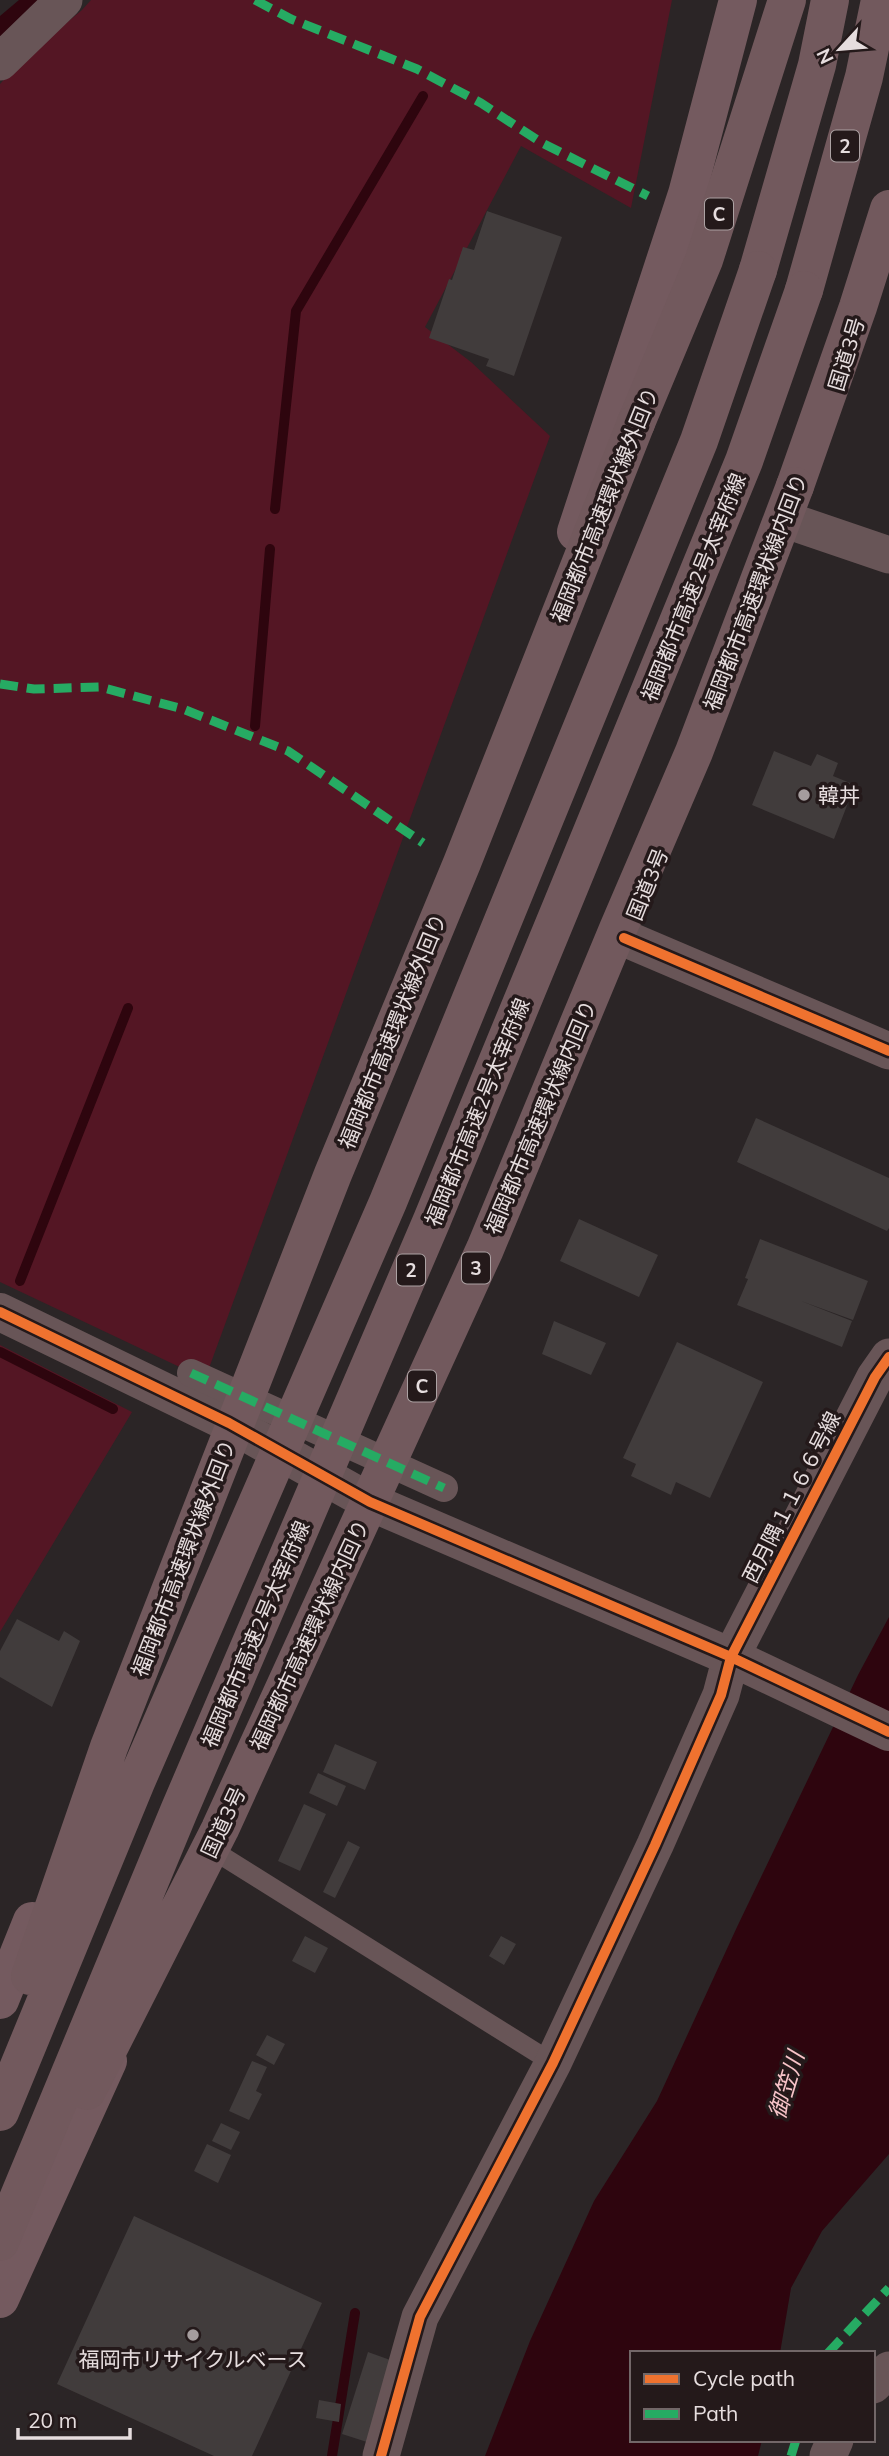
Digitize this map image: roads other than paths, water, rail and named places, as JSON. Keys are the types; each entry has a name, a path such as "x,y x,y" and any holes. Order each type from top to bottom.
{"highway":[{"path":"0,2000 534,660 687,194 738,0"},
{"name":"福岡都市高速環状線外回り","path":"0,2064 124,1707 333,1174 467,850 636,423 704,260 787,0"},
{"name":"2","path":"0,2112 136,1782 388,1202 699,441 758,271 817,65 830,0"},
{"name":"福岡都市高速2号太宰府線","path":"0,2242 184,1798 426,1233 744,461 804,290 864,77 880,0"},
{"name":"国道3号","path":"0,2299 78,2124 211,1849 624,939 795,523 889,210"},
{"name":"福岡都市高速環状線内回り","path":"0,2264 220,1829 485,1249 699,739 795,486 889,210"}],"street":[{"path":"0,62 64,0"},
{"path":"795,523 889,555"},
{"path":"624,939 889,1051"},
{"path":"0,1312 229,1423 370,1502 745,1663 889,1732"},
{"name":"西月隅１１６６号線","path":"381,2456 420,2317 553,2063 721,1695 745,1663 876,1377 889,1357"},
{"path":"191,1373 444,1488"},
{"path":"875,2383 889,2370"}],"lane":[{"path":"211,1849 553,2063"}],"water":[{"path":"19,0 40,0 0,37 0,16"},
{"name":"御笠川","path":"889,1617 889,2154 822,2231 791,2288 780,2351 630,2351 630,2442 762,2442 758,2456 485,2456 530,2341 594,2201 657,2101 858,1675"}],"waterway":[{"path":"275,509 296,311 423,96"},
{"path":"255,726 270,549"},
{"path":"20,1281 128,1008"},
{"path":"0,1352 113,1409"},
{"path":"332,2456 355,2313"}],"place":[{"name":"韓丼","path":"804,795"},
{"name":"福岡市リサイクルベース","path":"193,2335"}]}
